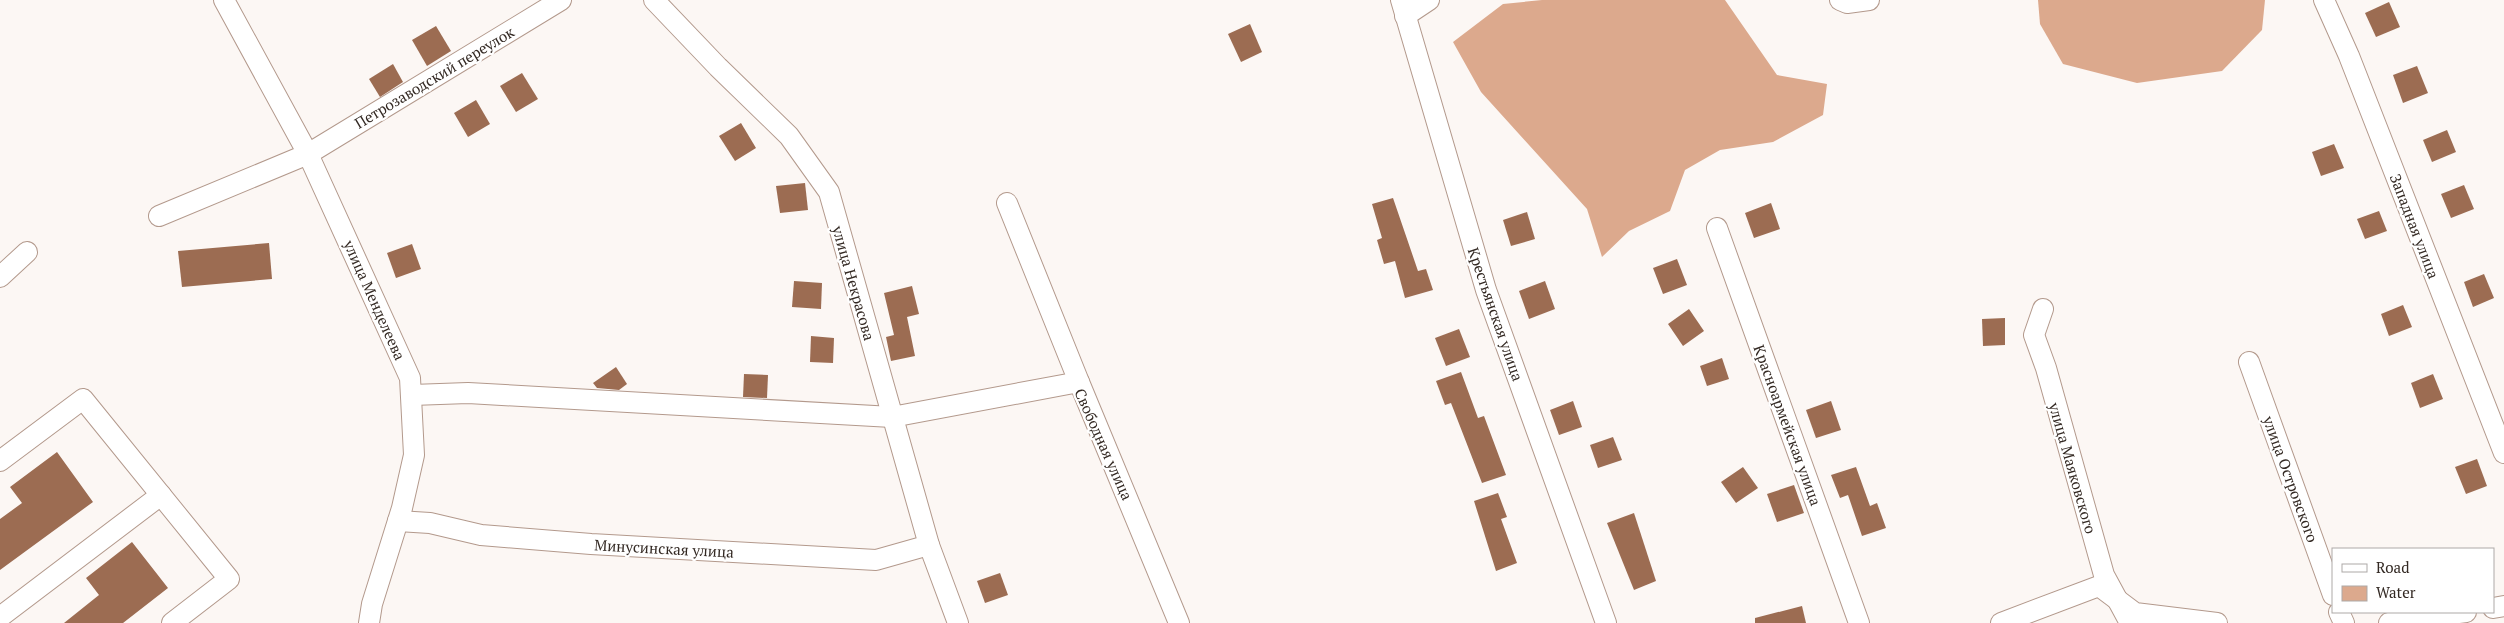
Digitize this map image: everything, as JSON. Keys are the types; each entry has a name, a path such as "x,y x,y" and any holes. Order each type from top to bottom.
{"street":[{"name":"улица Менделеева","path":"224,0 308,154 410,378 414,455 398,521 372,604 369,623"},
{"name":"Петрозаводский переулок","path":"160,216 308,154 561,0"},
{"name":"улица Некрасова","path":"654,0 718,67 789,136 829,192 929,545 958,623"},
{"path":"1403,8 1429,0"},
{"path":"1840,0 1847,3 1869,0"},
{"name":"Западная улица","path":"2324,0 2352,65 2504,453"},
{"name":"Крестьянская улица","path":"1403,8 1486,290 1606,623"},
{"path":"1007,203 1079,382"},
{"name":"Красноармейская улица","path":"1717,228 1859,623"},
{"path":"0,277 27,252"},
{"name":"улица Маяковского","path":"2043,309 2034,336 2046,368 2104,575 2130,623"},
{"name":"улица Островского","path":"2250,362 2332,592"},
{"name":"Свободная улица","path":"412,396 468,393 892,417 1079,382 1180,623"},
{"path":"0,462 83,399 229,579 172,623"},
{"path":"0,618 161,495"},
{"name":"Минусинская улица","path":"398,521 430,522 481,535 590,544 876,560 929,545"},
{"path":"2001,623 2099,586 2135,613 2217,623"},
{"path":"2389,623 2459,613"}],"water":[{"path":"1542,0 1725,0 1777,75 1827,84 1823,115 1773,142 1720,150 1685,170 1670,211 1629,231 1602,257 1587,209 1481,92 1453,42 1503,4"},
{"path":"2038,0 2265,0 2262,30 2222,71 2137,83 2063,64 2040,24"}],"building":[{"path":"2389,2 2400,27 2376,37 2365,13"},
{"path":"1250,24 1262,52 1241,62 1228,34"},
{"path":"436,26 451,51 427,66 412,40"},
{"path":"393,64 403,82 380,97 369,79"},
{"path":"2417,66 2428,93 2403,103 2393,75"},
{"path":"522,73 538,99 516,112 500,86"},
{"path":"476,100 490,124 468,137 454,113"},
{"path":"741,123 756,148 735,161 719,136"},
{"path":"2447,130 2456,152 2432,162 2423,140"},
{"path":"2334,144 2344,168 2321,176 2312,152"},
{"path":"805,183 808,210 780,213 776,186"},
{"path":"2464,185 2474,209 2451,218 2441,194"},
{"path":"1393,198 1418,271 1426,269 1433,290 1405,298 1395,261 1384,264 1377,240 1382,238 1372,204"},
{"path":"1771,203 1780,229 1754,238 1745,213"},
{"path":"2379,211 2387,231 2365,239 2357,219"},
{"path":"1527,212 1535,239 1511,246 1503,220"},
{"path":"269,243 272,279 182,287 178,251"},
{"path":"412,244 421,269 396,278 387,253"},
{"path":"1677,259 1687,285 1663,294 1653,268"},
{"path":"2484,274 2494,298 2473,307 2464,282"},
{"path":"794,281 822,283 821,309 792,307"},
{"path":"1545,281 1555,309 1529,319 1519,291"},
{"path":"912,286 919,314 907,317 915,356 891,361 886,337 894,335 884,293"},
{"path":"2403,305 2412,327 2389,336 2381,314"},
{"path":"1689,309 1704,331 1683,346 1668,324"},
{"path":"2005,318 2005,345 1983,346 1982,319"},
{"path":"1459,329 1470,357 1446,366 1435,338"},
{"path":"811,336 834,338 833,363 810,362"},
{"path":"1722,358 1729,379 1707,386 1700,366"},
{"path":"616,367 627,384 619,390 597,388 593,383"},
{"path":"1461,372 1478,418 1484,416 1506,475 1482,483 1451,403 1445,405 1436,381"},
{"path":"744,374 768,375 767,398 743,397"},
{"path":"2433,374 2443,399 2420,408 2411,383"},
{"path":"1573,401 1582,427 1559,435 1550,410"},
{"path":"1831,401 1841,430 1816,438 1806,410"},
{"path":"1613,437 1622,460 1598,468 1590,445"},
{"path":"57,452 93,502 0,570 0,519 22,503 10,487"},
{"path":"2477,459 2487,486 2466,494 2455,467"},
{"path":"1743,467 1758,488 1736,503 1721,482"},
{"path":"1856,467 1870,506 1877,503 1886,528 1862,536 1848,495 1840,498 1831,475"},
{"path":"1794,485 1804,513 1777,522 1767,494"},
{"path":"1498,493 1507,517 1501,519 1517,563 1496,571 1474,501"},
{"path":"1634,513 1656,581 1634,590 1607,523"},
{"path":"132,542 168,588 123,623 64,623 99,595 86,578"},
{"path":"1000,573 1008,595 985,603 977,581"},
{"path":"1802,606 1806,623 1755,623 1755,618"}]}
